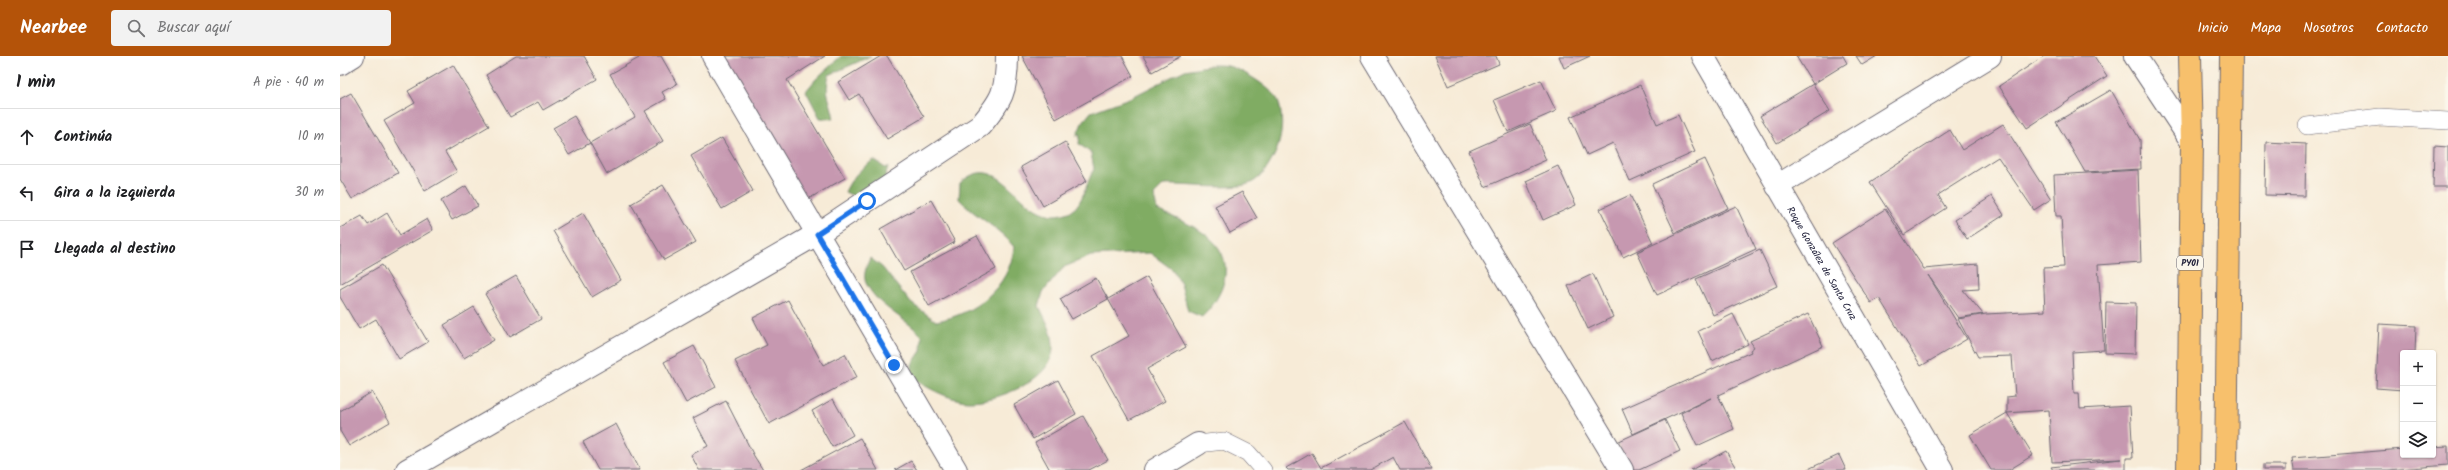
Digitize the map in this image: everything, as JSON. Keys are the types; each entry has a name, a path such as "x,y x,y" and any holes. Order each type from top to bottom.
{"highway":[{"name":"PY01","path":"2188,470 2192,142 2190,56"},
{"path":"2226,470 2231,56"}],"street":[{"path":"340,64 353,56"},
{"path":"713,56 956,470"},
{"path":"407,470 817,234 980,126 996,106 1007,81 1007,56"},
{"path":"1372,56 1622,470"},
{"name":"Roque González de Santa Cruz","path":"1703,56 1942,470"},
{"path":"1777,186 1990,56"},
{"path":"2135,56 2192,142"},
{"path":"1155,470 1198,444"}],"lane":[{"path":"2307,126 2380,117 2448,121"},
{"path":"1198,444 1224,441 1248,453 1263,470"}],"green space":[{"path":"841,56 871,56 829,75 827,88 834,119 820,118 806,91 816,79"},
{"path":"1213,65 1225,65 1234,68 1249,75 1265,86 1279,103 1282,124 1276,152 1269,166 1251,183 1233,187 1164,185 1154,195 1157,210 1186,223 1205,234 1219,248 1224,258 1224,279 1221,289 1210,309 1202,317 1188,311 1181,284 1173,270 1150,253 1091,256 1064,267 1043,292 1039,306 1050,330 1053,346 1051,358 1044,369 1034,379 1022,387 993,398 968,401 946,396 912,378 912,364 921,351 922,336 878,300 872,293 865,279 866,268 870,258 882,267 911,303 936,321 964,313 988,297 998,286 1011,261 1014,247 1008,240 959,199 960,183 974,174 986,173 997,177 1007,184 1028,203 1040,211 1053,215 1068,212 1074,209 1079,203 1094,169 1091,153 1079,144 1080,133 1076,137 1082,123 1091,112 1132,97 1185,70"},
{"path":"874,160 885,168 888,167 884,182 858,198 845,192 857,174"}],"building":[{"path":"516,56 584,56 597,79 543,110 538,102 510,117 486,75"},
{"path":"638,56 661,56 677,84 662,92 666,99 645,111 663,141 607,174 590,143 635,117 610,74 639,58"},
{"path":"715,56 825,56 787,80 845,178 803,202"},
{"path":"881,56 887,56 924,117 887,139 859,94 849,100 838,82"},
{"path":"1022,56 1122,56 1133,76 1056,119"},
{"path":"1143,56 1181,56 1152,72"},
{"path":"1435,56 1496,56 1499,64 1448,86"},
{"path":"1559,56 1590,56 1564,68"},
{"path":"1796,56 1843,56 1847,63 1813,84"},
{"path":"1856,56 1877,56 1862,65"},
{"path":"2044,56 2094,56 2107,76 2027,128 1999,86"},
{"path":"453,65 489,126 445,152 457,172 425,191 384,121 415,103 408,91"},
{"path":"1541,80 1556,111 1508,132 1494,100"},
{"path":"1813,84 1830,111 1777,143 1760,116"},
{"path":"1640,85 1657,124 1678,115 1695,152 1630,181 1613,143 1587,155 1570,117"},
{"path":"2111,90 2140,140 2141,169 2085,172 2056,122"},
{"path":"351,93 398,173 352,199 340,179 340,99"},
{"path":"574,116 590,143 569,155 553,128"},
{"path":"1530,124 1546,160 1485,187 1469,151"},
{"path":"2003,124 2051,199 2034,210 1998,157 1938,195 1946,208 1904,235 1870,182 1950,130 1962,150"},
{"path":"722,138 753,191 722,209 691,156"},
{"path":"1065,142 1087,181 1043,206 1021,167"},
{"path":"2266,142 2306,144 2305,196 2265,195"},
{"path":"2434,146 2448,147 2448,187 2433,187"},
{"path":"1705,159 1728,208 1675,233 1652,184"},
{"path":"1558,166 1576,205 1543,220 1526,181"},
{"path":"2138,170 2141,262 2098,265 2104,350 2072,352 2074,393 2079,393 2080,409 2130,406 2133,458 2126,458 2126,470 2053,470 2051,467 2121,459 2052,462 2049,410 2007,413 2007,397 2015,396 2012,356 1978,357 1958,319 1986,314 2045,311 2043,268 2064,267 2061,216 2056,216 2054,175"},
{"path":"663,185 696,242 664,260 631,204"},
{"path":"466,186 478,206 452,220 441,201"},
{"path":"1242,192 1257,218 1230,233 1215,206"},
{"path":"1630,195 1653,243 1623,257 1600,209"},
{"path":"1992,196 2004,215 1967,239 1955,220"},
{"path":"931,200 955,242 904,271 880,229"},
{"path":"1736,206 1756,249 1657,295 1637,252"},
{"path":"1885,209 1924,269 1978,264 1979,289 1963,290 1983,314 1958,318 1928,275 1967,339 1921,366 1879,298 1871,303 1832,243"},
{"path":"387,213 400,235 427,219 433,230 340,284 340,228 362,216 368,225"},
{"path":"583,213 621,280 592,297 553,231"},
{"path":"977,236 996,269 929,306 910,272"},
{"path":"1760,250 1777,286 1713,315 1696,279"},
{"path":"382,265 428,342 399,359 376,319 359,329 340,297 340,289"},
{"path":"1593,274 1613,317 1588,329 1568,286"},
{"path":"516,276 541,319 510,337 485,294"},
{"path":"1147,277 1186,347 1147,369 1165,401 1129,420 1093,356 1129,336 1108,299"},
{"path":"1096,278 1108,299 1072,319 1060,299"},
{"path":"788,300 823,365 845,354 857,377 769,424 735,361 767,345 753,318"},
{"path":"2106,302 2136,303 2135,354 2105,353"},
{"path":"474,307 494,340 464,358 444,325"},
{"path":"1733,314 1748,344 1712,361 1698,331"},
{"path":"1808,314 1823,346 1718,395 1734,429 1697,446 1681,413 1711,398 1633,434 1622,409 1751,352 1750,350 1754,347 1750,341"},
{"path":"2379,324 2416,326 2415,350 2400,350 2400,390 2376,388"},
{"path":"694,346 716,387 686,403 664,362"},
{"path":"1058,380 1076,414 1033,439 1014,405"},
{"path":"372,392 390,422 349,446 340,431 340,411"},
{"path":"833,399 853,435 832,447 812,411"},
{"path":"726,401 754,456 763,470 699,470 691,455 708,446 693,418"},
{"path":"2007,413 2033,455 2009,470 1991,470 1970,435"},
{"path":"1083,416 1108,460 1089,470 1050,470 1035,443"},
{"path":"1665,420 1680,451 1639,470 1630,470 1617,442"},
{"path":"1405,422 1432,470 1400,470 1393,457 1370,470 1288,470 1286,468 1312,453 1321,468"},
{"path":"616,424 640,470 598,470 583,442"},
{"path":"860,438 878,470 801,470"},
{"path":"2448,446 2448,465 2388,470 2294,470 2292,458 2400,449 2400,458 2436,458 2436,447"},
{"path":"1726,451 1737,470 1691,470"},
{"path":"1839,455 1846,470 1806,470"},
{"path":"911,461 917,470 895,470"},
{"path":"2263,465 2286,465 2286,470 2263,470"}],"route":[{"path":"867,201 817,234 894,365"}]}
